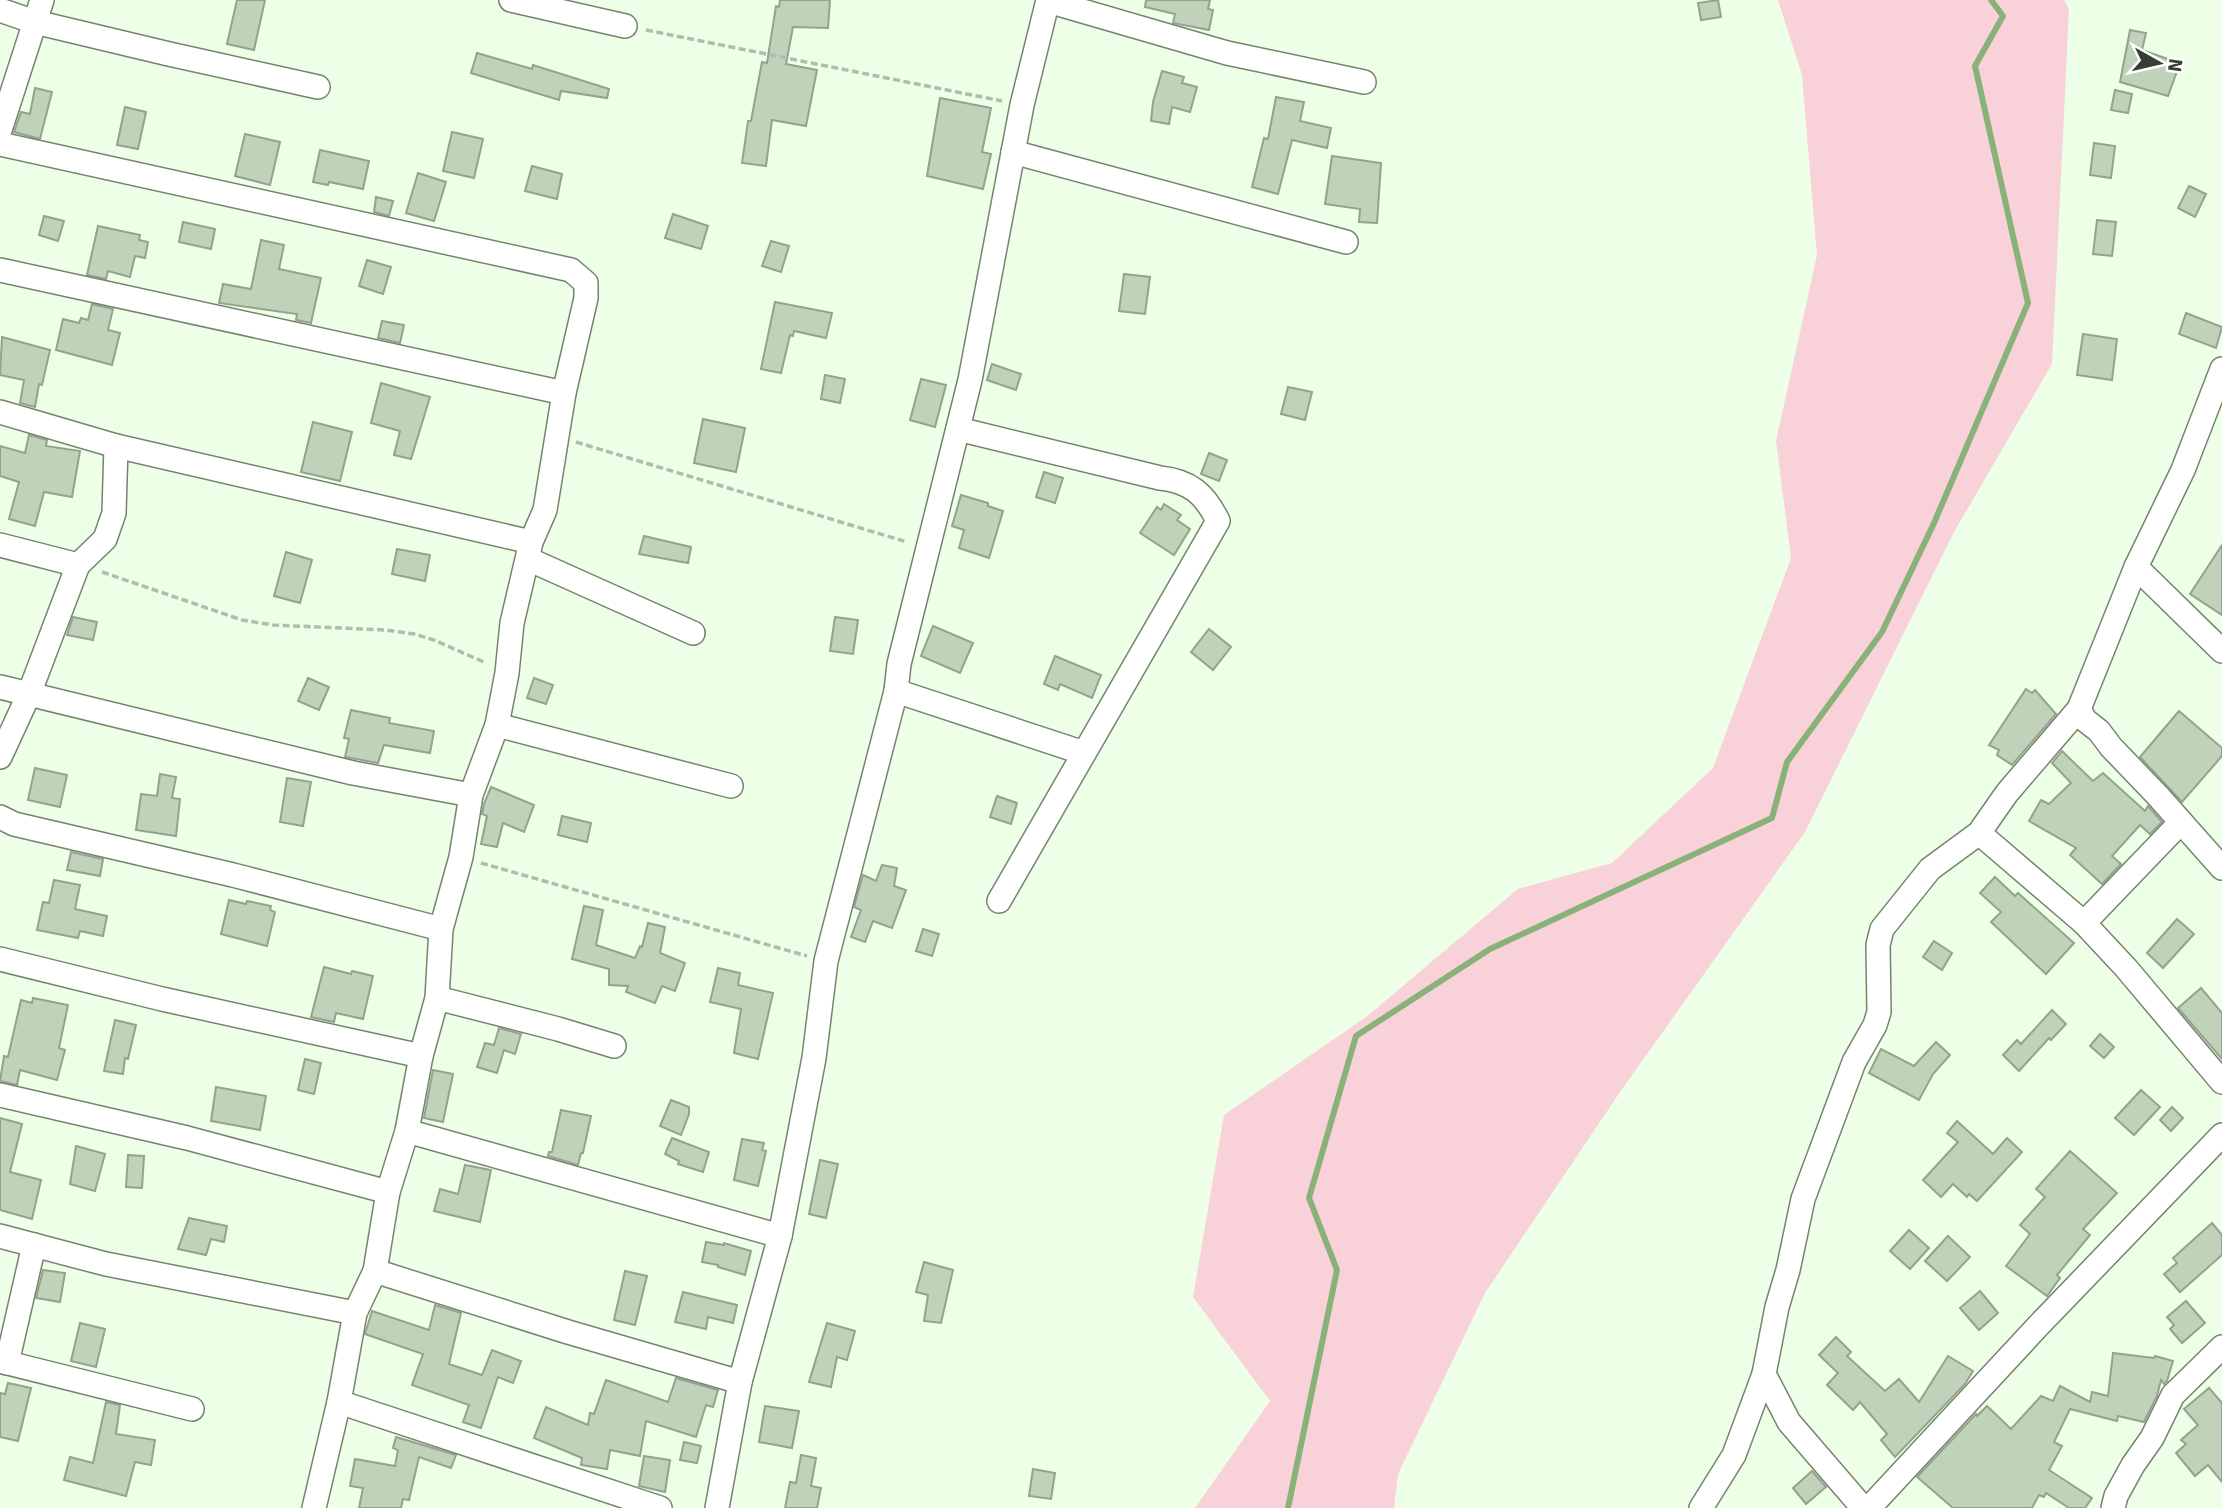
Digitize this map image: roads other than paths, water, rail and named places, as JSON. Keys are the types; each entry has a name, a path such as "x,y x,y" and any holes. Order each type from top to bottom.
{"street":[{"path":"511,0 625,26"},
{"path":"717,1508 740,1382 780,1236 814,1058 826,961 897,691 899,664 970,380 1022,105 1048,1 1227,53 1364,82"},
{"path":"0,10 38,11 318,87"},
{"path":"0,130 38,11"},
{"path":"0,144 571,270 586,283 586,298 564,393 545,510 529,551 512,623 507,673 497,725 471,795 461,857 441,929 438,998 421,1056 407,1131 388,1192 375,1271 355,1313 339,1402 314,1508"},
{"path":"1013,152 1346,242"},
{"path":"0,270 564,393"},
{"path":"1701,1508 1734,1455 1764,1374 1803,1199 1854,1062 1875,1025 1879,1012 1878,945 1882,929 1930,869 1979,833 2007,793 2079,709 2136,567 2183,470 2222,369"},
{"path":"0,412 116,446 529,551 693,633"},
{"path":"958,429 1160,478 1180,480 1209,502 1218,521 999,901"},
{"path":"0,757 29,694 78,565 105,538 114,513 116,446"},
{"path":"0,545 78,565"},
{"path":"2136,567 2222,651"},
{"path":"0,687 354,773 471,795"},
{"path":"897,691 1084,753"},
{"path":"2079,709 2085,720 2099,731 2222,868"},
{"path":"497,725 731,786"},
{"path":"0,817 14,824 220,872 441,929"},
{"path":"2084,923 2181,821"},
{"path":"1979,833 2084,923 2126,968 2222,1082"},
{"path":"0,960 421,1056"},
{"path":"438,998 614,1046"},
{"path":"0,1095 187,1138 388,1192"},
{"path":"407,1131 780,1236"},
{"path":"1869,1508 2038,1326 2222,1135"},
{"path":"0,1236 106,1264 355,1313"},
{"path":"34,1245 3,1362 192,1409"},
{"path":"375,1271 568,1332 740,1382"},
{"path":"2113,1508 2116,1496 2152,1438 2173,1395 2222,1347"},
{"path":"1764,1374 1789,1422 1863,1508"},
{"path":"339,1402 660,1508"}],"waterway":[{"path":"1288,1508 1337,1270 1309,1198 1356,1036 1490,949 1772,818 1787,762 1882,632 1934,523 2028,303 1975,66 2003,16 1991,0"}]}
